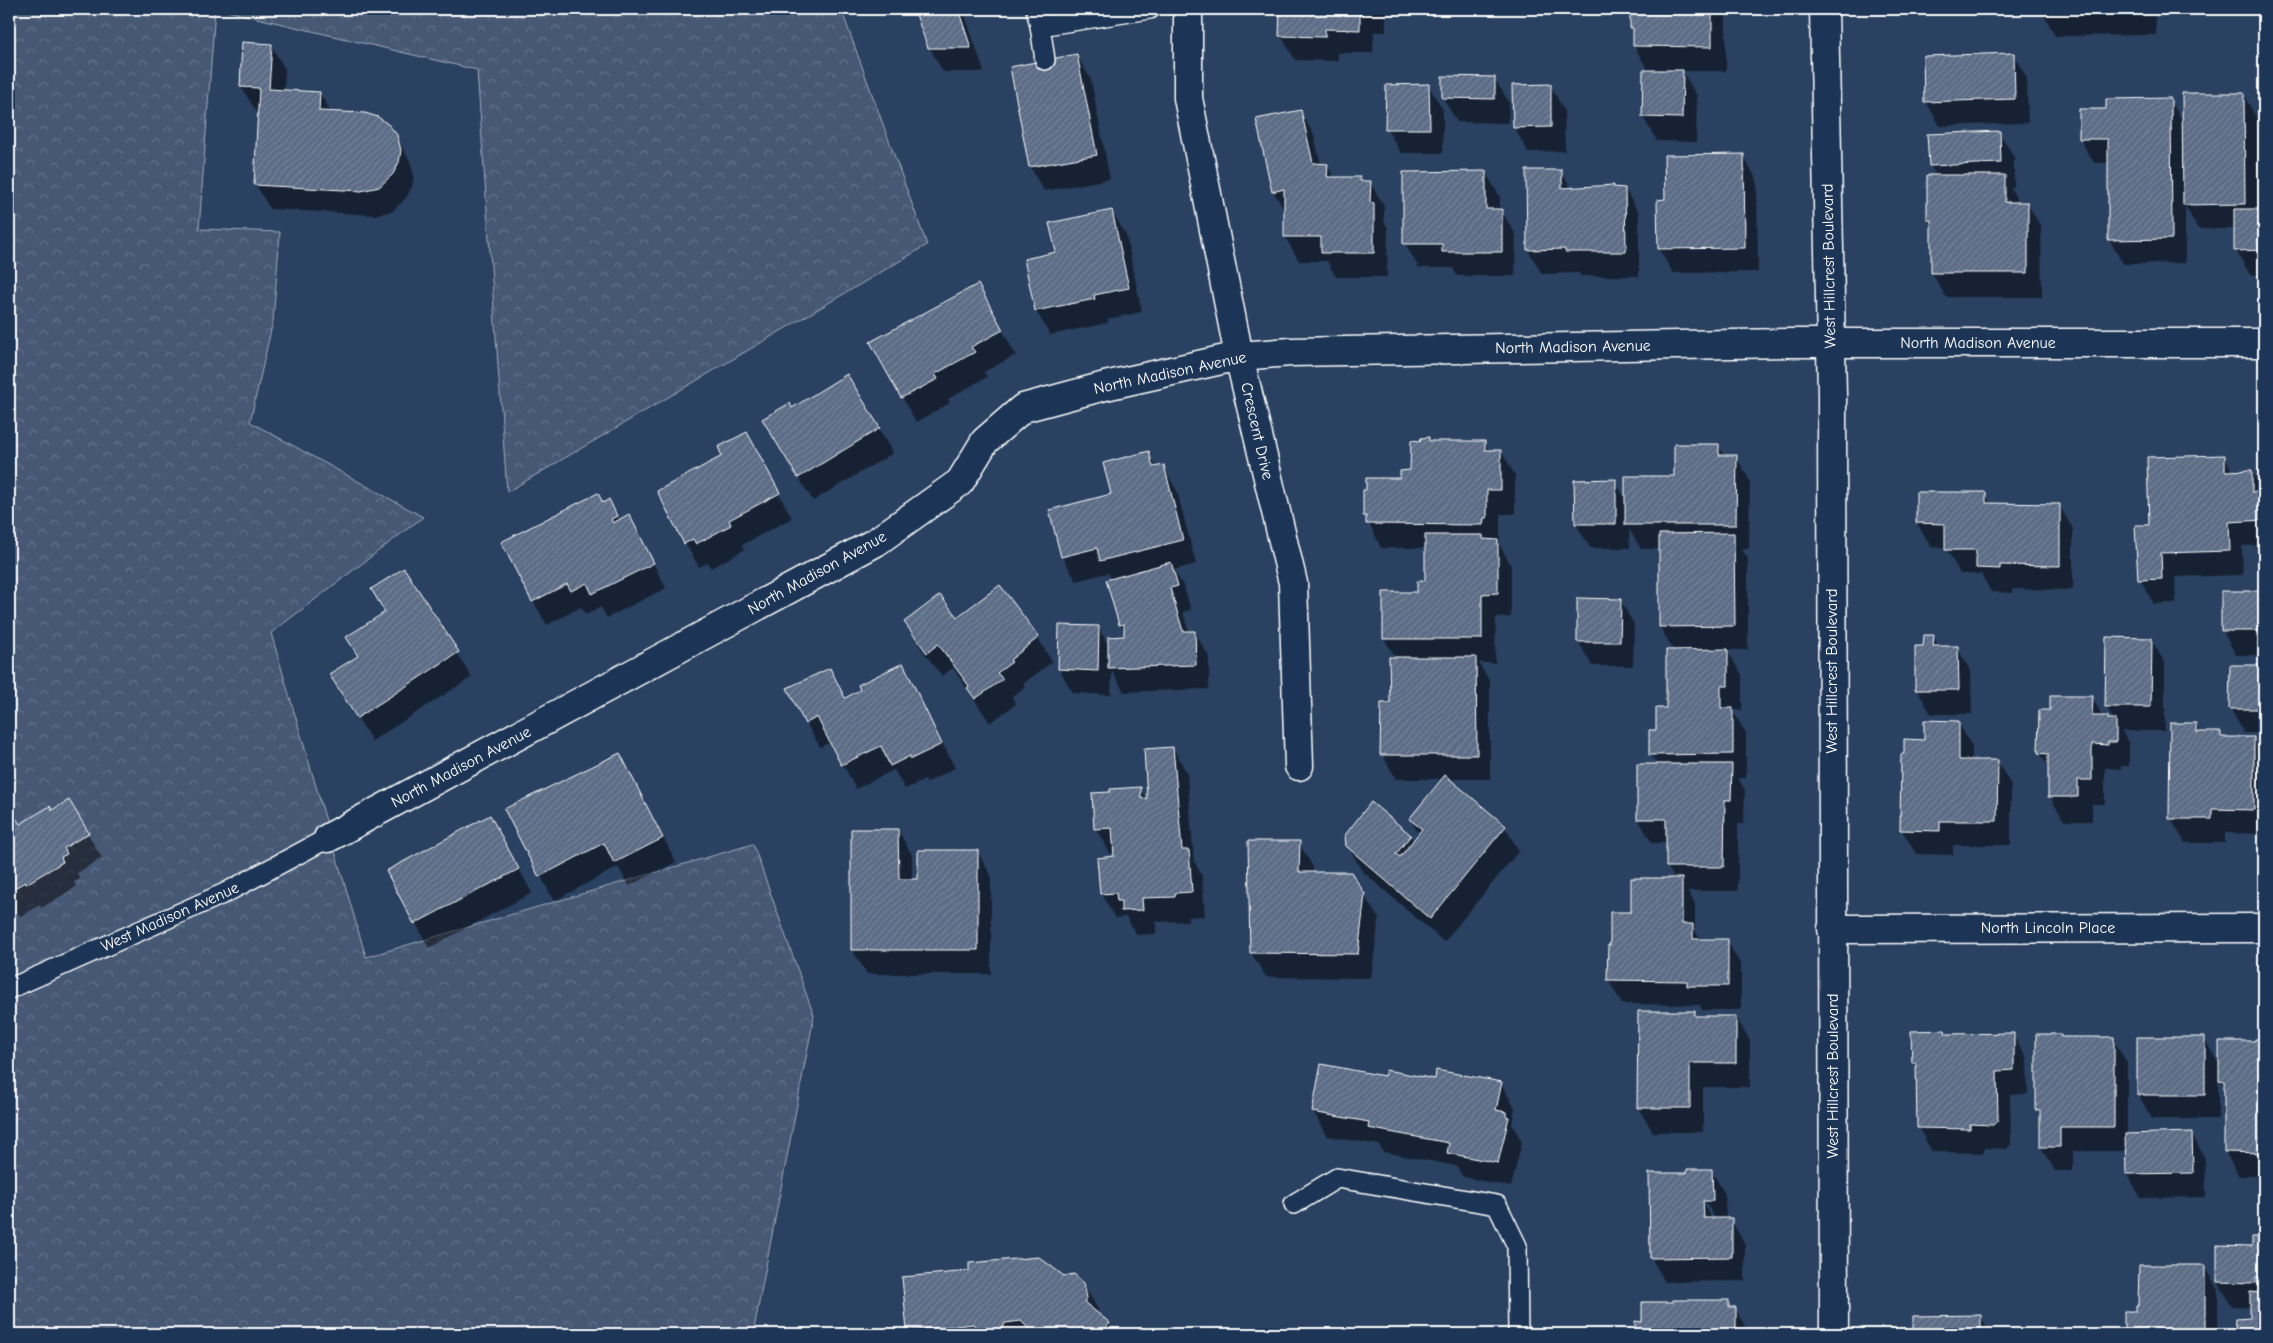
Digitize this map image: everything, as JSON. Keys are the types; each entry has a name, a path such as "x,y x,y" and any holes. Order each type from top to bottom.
{"street":[{"name":"Crescent Drive","path":"1188,9 1188,98 1239,356 1293,583 1299,766"},
{"name":"West Hillcrest Boulevard","path":"1824,9 1831,343 1834,1334"},
{"name":"North Madison Avenue","path":"328,838 876,542 960,482 985,441 1023,408 1105,386 1239,356 1300,352 1831,343 2264,344"},
{"name":"North Lincoln Place","path":"1832,929 2264,928"}],"lane":[{"path":"1045,60 1038,17 1150,9"},
{"name":"West Madison Avenue","path":"9,989 226,893 328,838"},
{"path":"1294,1204 1337,1178 1497,1205 1517,1246 1518,1334"}],"green space":[{"path":"9,9 215,9 199,229 280,232 273,321 250,422 423,517 271,633 366,957 753,844 814,1016 753,1334 15,1334 9,1326"},
{"path":"219,9 841,9 927,245 507,492 477,70"}],"building":[{"path":"914,9 958,9 971,48 928,48"},
{"path":"1280,9 1360,9 1360,30 1325,29 1325,37 1279,36"},
{"path":"1630,9 1712,9 1712,47 1633,46 1633,28 1630,28"},
{"path":"2040,9 2142,9 2142,11 2040,12"},
{"path":"242,42 272,44 269,89 320,92 319,111 365,113 378,117 389,125 397,135 401,150 399,162 393,174 379,187 361,191 254,185 259,88 240,87"},
{"path":"2014,53 2015,99 1924,102 1923,56"},
{"path":"1077,54 1097,155 1029,167 1010,67"},
{"path":"1643,70 1683,70 1682,118 1642,117"},
{"path":"1442,76 1495,77 1495,99 1442,98"},
{"path":"1429,84 1430,129 1385,129 1386,85"},
{"path":"1551,84 1551,127 1513,128 1512,85"},
{"path":"2182,93 2244,93 2245,204 2183,205"},
{"path":"2171,98 2172,239 2108,240 2108,139 2079,139 2079,109 2106,109 2106,99"},
{"path":"1301,110 1313,163 1328,164 1327,177 1360,177 1360,181 1371,181 1370,202 1374,203 1374,253 1321,253 1321,237 1284,237 1284,189 1272,192 1256,119"},
{"path":"2000,131 2001,163 1929,166 1927,134"},
{"path":"1744,154 1745,248 1658,249 1657,200 1665,199 1664,155"},
{"path":"1526,170 1562,170 1562,188 1614,185 1613,187 1625,188 1626,252 1565,252 1565,249 1527,250"},
{"path":"1486,171 1486,209 1502,209 1502,252 1442,252 1442,244 1403,244 1403,172"},
{"path":"1927,175 2005,175 2005,202 2028,202 2028,273 1931,273 1931,220 1927,220"},
{"path":"2234,209 2264,209 2264,250 2234,251"},
{"path":"1112,210 1129,288 1094,295 1095,299 1035,311 1024,259 1056,252 1049,223"},
{"path":"978,284 1003,330 971,347 975,352 935,374 938,379 901,398 870,342"},
{"path":"847,374 880,428 798,478 762,419 790,403 792,408"},
{"path":"747,432 780,493 729,520 731,525 696,544 693,539 684,544 657,491 722,456 718,447"},
{"path":"1429,437 1429,441 1485,441 1485,450 1501,450 1501,490 1487,490 1487,518 1484,518 1483,525 1366,524 1366,516 1363,516 1363,490 1366,490 1366,478 1400,478 1400,471 1410,470 1411,440 1420,441 1421,438"},
{"path":"1674,444 1719,444 1719,455 1737,455 1736,525 1625,525 1625,476 1674,476"},
{"path":"1149,451 1153,467 1164,465 1183,540 1100,561 1097,548 1061,557 1049,510 1111,494 1103,463"},
{"path":"2225,455 2225,471 2252,470 2252,492 2264,491 2264,520 2229,522 2230,551 2161,553 2162,579 2138,580 2135,525 2149,525 2147,457"},
{"path":"1616,479 1616,524 1575,524 1574,480"},
{"path":"1916,492 1986,492 1986,503 2060,504 2060,566 2000,565 2000,569 1976,568 1976,550 1945,550 1945,524 1916,523"},
{"path":"598,493 603,503 609,499 617,516 611,519 613,523 629,514 654,563 592,594 587,583 571,591 567,584 532,602 501,542"},
{"path":"1734,533 1735,626 1659,627 1659,534"},
{"path":"1425,535 1483,535 1483,539 1498,540 1498,593 1482,594 1482,639 1383,639 1383,592 1417,592 1417,581 1425,581"},
{"path":"1171,562 1178,586 1170,588 1183,631 1195,631 1196,665 1108,668 1108,637 1124,636 1124,624 1119,625 1106,580"},
{"path":"404,568 459,652 357,718 329,674 358,656 346,637 385,612 371,589"},
{"path":"1000,585 1039,637 997,673 1003,679 975,699 967,688 969,686 938,644 927,653 904,622 940,595 957,617"},
{"path":"2221,591 2264,591 2264,631 2221,631"},
{"path":"1577,598 1621,599 1620,642 1577,642"},
{"path":"1059,625 1099,626 1098,671 1058,669"},
{"path":"1924,635 1934,635 1933,646 1958,646 1959,690 1915,690 1915,646 1923,646"},
{"path":"2106,637 2152,638 2151,707 2105,707"},
{"path":"1728,649 1728,686 1721,686 1721,708 1733,708 1733,754 1649,755 1649,730 1656,730 1656,708 1666,708 1666,650"},
{"path":"1389,657 1476,657 1477,755 1380,755 1381,703 1390,703"},
{"path":"903,663 942,744 911,759 910,756 890,766 881,746 841,765 817,717 805,724 787,688 830,668 845,698 860,690 858,685"},
{"path":"2230,665 2264,665 2264,709 2229,709"},
{"path":"2050,696 2093,696 2092,716 2108,716 2108,719 2116,719 2116,742 2108,742 2108,745 2092,744 2092,780 2078,780 2078,797 2048,797 2048,754 2038,753 2039,710 2050,710"},
{"path":"1924,720 1959,721 1959,760 1998,760 1997,821 1940,821 1940,831 1900,830 1901,754 1904,754 1904,739 1924,740"},
{"path":"2170,723 2196,723 2196,732 2221,732 2221,737 2254,737 2254,810 2212,809 2212,819 2169,819"},
{"path":"1173,747 1182,850 1189,850 1192,892 1175,893 1175,897 1142,898 1143,910 1121,911 1121,901 1117,901 1116,893 1100,894 1097,858 1114,856 1112,828 1094,829 1092,793 1110,792 1110,789 1141,787 1141,798 1147,799 1144,749"},
{"path":"620,753 663,838 614,863 604,843 539,877 504,809"},
{"path":"1637,764 1732,764 1731,800 1725,800 1724,867 1666,867 1666,819 1637,819"},
{"path":"1445,775 1506,826 1430,919 1346,846 1345,835 1371,802 1411,835 1396,854 1400,857 1422,829 1409,819"},
{"path":"69,800 89,833 64,848 67,854 61,857 63,862 26,884 25,882 9,891 9,823 16,818 20,824 50,806 52,810"},
{"path":"490,815 519,869 414,924 386,871"},
{"path":"851,829 898,829 899,879 918,879 918,850 978,850 978,950 851,950"},
{"path":"1248,841 1300,841 1299,872 1351,872 1365,894 1358,954 1250,953"},
{"path":"1631,878 1682,878 1682,924 1693,924 1693,939 1728,939 1728,986 1687,986 1687,981 1607,980 1610,912 1631,912"},
{"path":"1638,1011 1695,1011 1695,1016 1736,1016 1736,1063 1690,1063 1690,1108 1637,1108"},
{"path":"1945,1030 1946,1034 2014,1033 2014,1070 1997,1071 1998,1120 1993,1125 1970,1124 1970,1129 1917,1128 1916,1063 1912,1063 1911,1031"},
{"path":"2036,1034 2061,1034 2061,1037 2114,1037 2114,1127 2060,1127 2060,1147 2040,1147 2040,1110 2036,1110"},
{"path":"2137,1037 2205,1037 2205,1095 2137,1095"},
{"path":"2255,1039 2264,1039 2264,1153 2224,1152 2224,1081 2219,1080 2219,1041 2255,1041"},
{"path":"1321,1064 1384,1076 1386,1070 1435,1079 1436,1070 1502,1082 1496,1110 1506,1112 1506,1116 1509,1117 1498,1163 1447,1153 1449,1143 1368,1128 1369,1122 1312,1112"},
{"path":"2192,1132 2193,1173 2126,1174 2125,1134"},
{"path":"1687,1169 1712,1169 1713,1201 1703,1201 1704,1218 1732,1218 1732,1257 1650,1258 1649,1173 1687,1173"},
{"path":"2252,1237 2264,1237 2264,1267 2260,1267 2260,1277 2256,1277 2256,1283 2217,1282 2217,1245 2252,1246"},
{"path":"1039,1257 1064,1276 1074,1274 1084,1283 1087,1298 1084,1302 1110,1323 1101,1334 1042,1334 1032,1332 1021,1321 1005,1323 1001,1334 983,1334 975,1329 974,1324 907,1331 902,1277 969,1271 969,1263"},
{"path":"2139,1265 2205,1265 2205,1334 2124,1334 2124,1311 2136,1311 2136,1305 2138,1305"},
{"path":"2250,1292 2264,1293 2264,1334 2235,1334 2236,1319 2250,1318"},
{"path":"1673,1300 1729,1300 1729,1307 1736,1307 1736,1334 1635,1334 1635,1321 1642,1322 1642,1302 1673,1302"},
{"path":"1981,1315 1981,1334 1913,1334 1913,1316"},
{"path":"2052,1329 2064,1329 2064,1332 2114,1332 2114,1334 2016,1334 2052,1333"}]}
